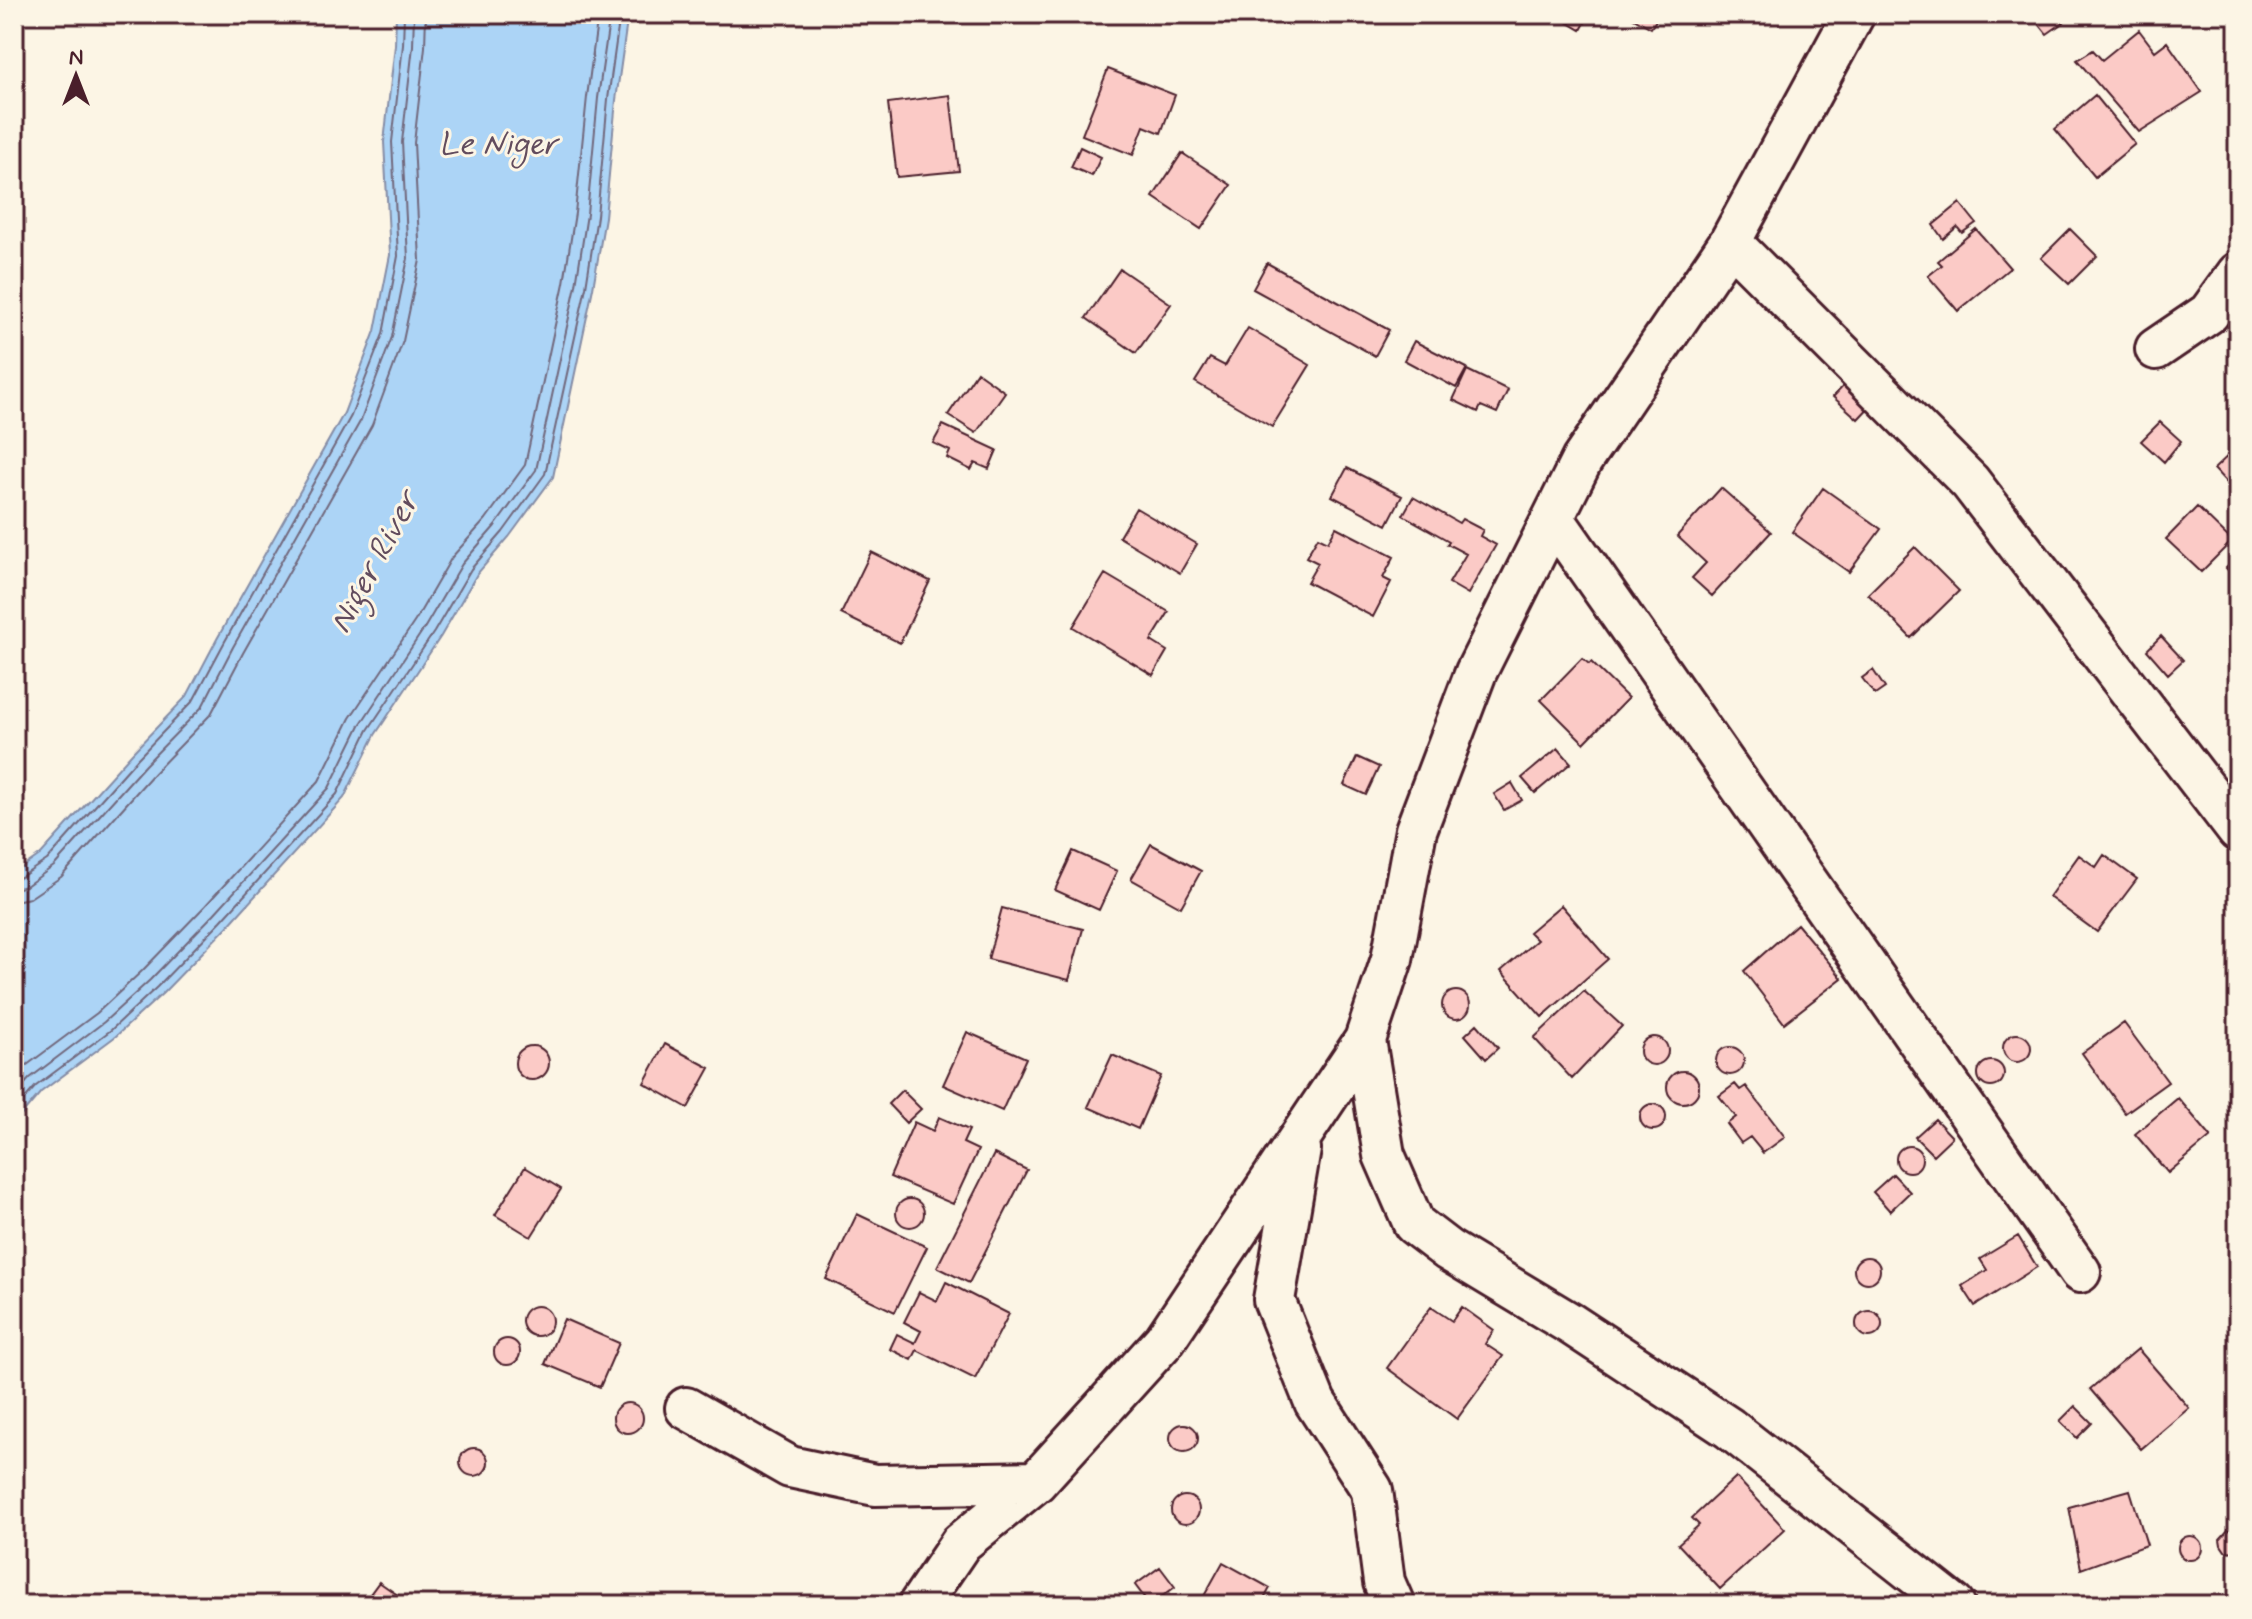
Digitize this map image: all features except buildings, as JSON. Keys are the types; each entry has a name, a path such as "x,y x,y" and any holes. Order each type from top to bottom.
{"street":[{"path":"919,1605 961,1543 1036,1482 1164,1341 1365,1040 1392,959 1416,830 1476,672 1582,460 1730,242 1854,14"},
{"path":"1730,242 1970,482 2238,831"},
{"path":"2156,349 2209,313 2238,273"},
{"path":"1553,518 2080,1272"},
{"path":"1365,1040 1384,1155 1414,1224 1448,1250 1571,1324 1729,1428 1954,1605"},
{"path":"1303,1133 1274,1300 1315,1402 1372,1490 1384,1582 1394,1605"},
{"path":"686,1408 790,1467 860,1482 875,1485 1036,1482"}],"water":[{"name":"Le Niger","path":"396,14 628,14 605,217 553,477 477,574 441,636 375,735 344,798 163,993 116,1036 41,1092 14,1124 14,873 41,854 187,696 344,413 375,331 390,255 384,142"}],"water label":[{"name":"Niger River","path":"373,562"}]}
